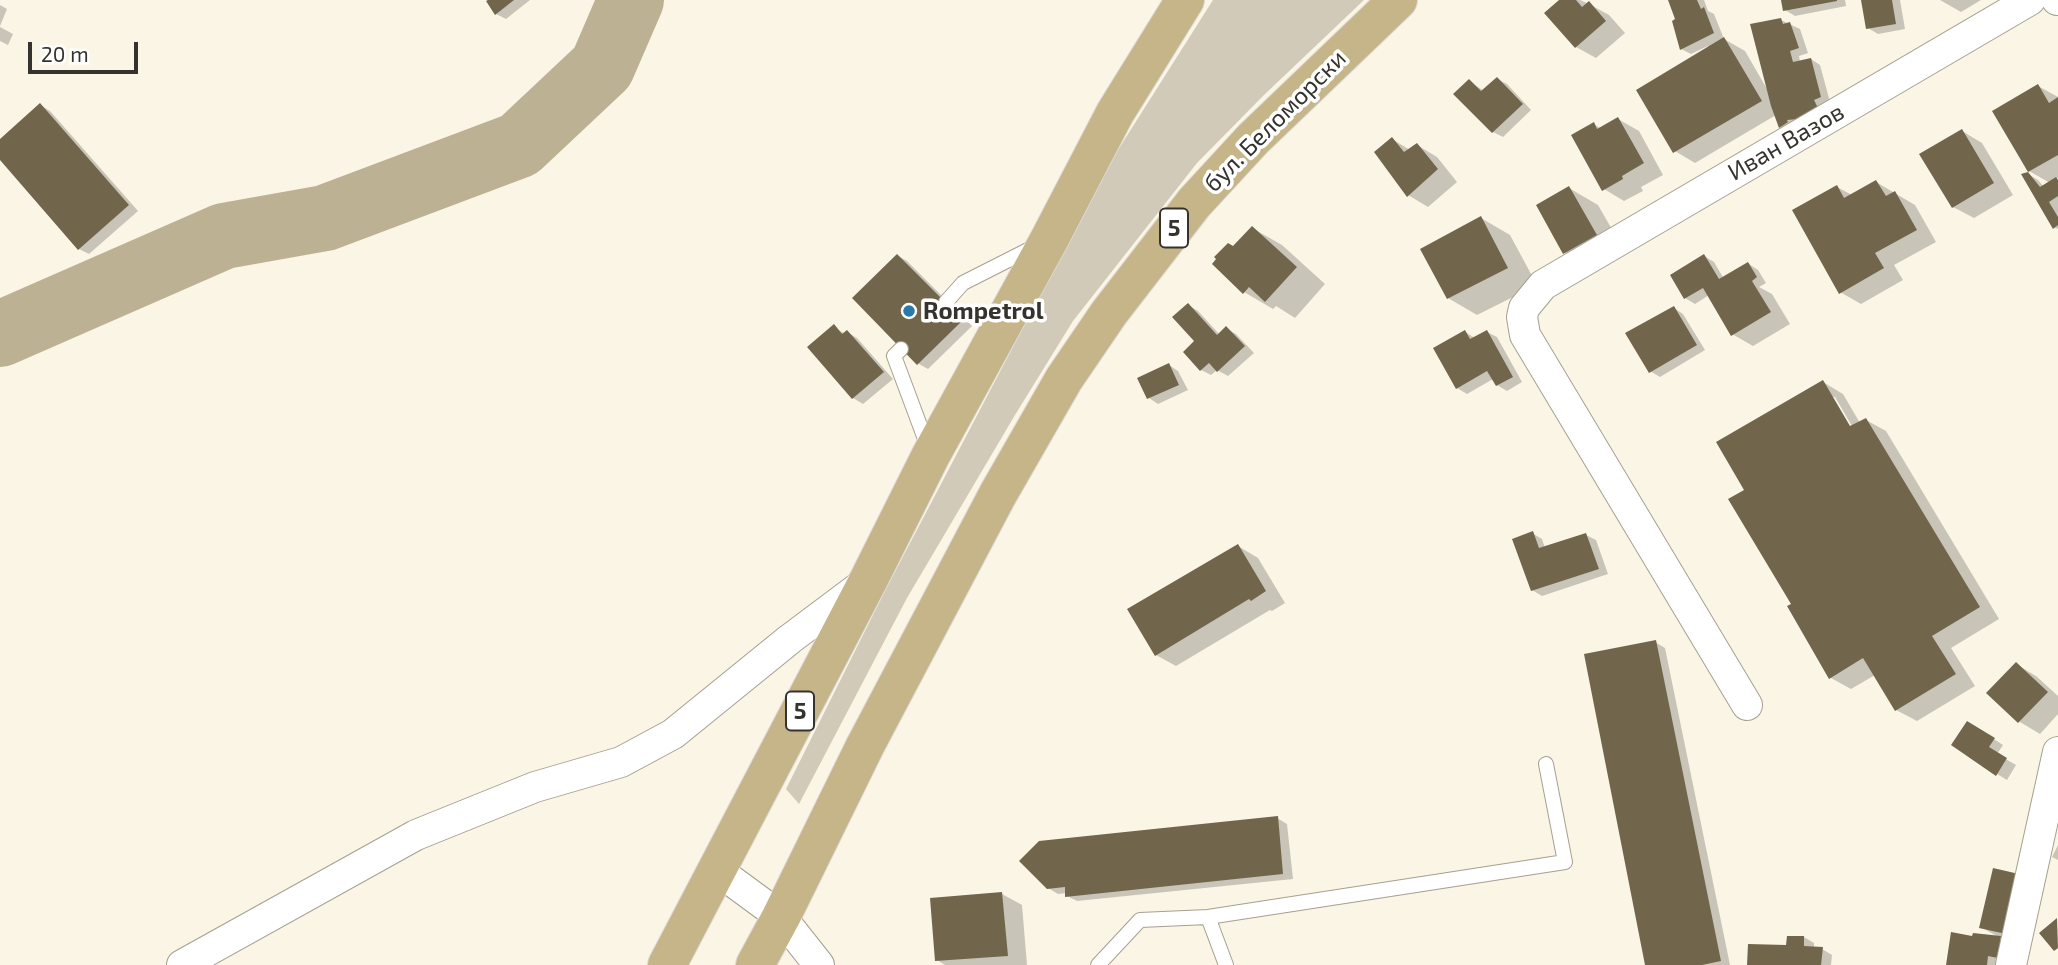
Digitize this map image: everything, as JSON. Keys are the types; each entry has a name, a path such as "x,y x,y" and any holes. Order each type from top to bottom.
{"main road":[{"name":"5","path":"667,965 931,455 1115,113 1185,0"},
{"name":"бул. Беломорски","path":"781,917 865,746 998,494 1064,379 1110,313 1194,203 1252,139 1398,0"},
{"name":"5","path":"755,965 781,917"}],"street":[{"name":"Иван Вазов","path":"1747,705 1525,335 1522,317 1524,308 1543,285 2030,0"},
{"path":"182,965 416,835 535,787 621,762 673,734 869,579"},
{"path":"2011,965 2058,752"},
{"path":"717,870 781,917 819,965"}],"lane":[{"path":"946,302 964,283 1050,238"},
{"path":"901,349 894,356 931,455"},
{"path":"1098,965 1140,920 1209,917 1565,862 1546,764"},
{"path":"1209,917 1227,965"}],"shaded area":[{"path":"1213,0 1364,0 1197,163 1073,321 907,598 799,804 786,789 888,585 1109,164"}],"building":[{"path":"514,0 495,15 486,1"},
{"path":"1559,0 1576,0 1582,7 1589,1 1606,21 1575,48 1544,13"},
{"path":"1668,0 1697,0 1701,9 1704,7 1714,33 1680,50 1672,21 1675,19"},
{"path":"1781,0 1837,0 1837,1 1783,11"},
{"path":"1861,0 1892,0 1896,24 1866,29"},
{"path":"1781,18 1783,24 1790,22 1799,48 1790,51 1793,62 1811,58 1821,97 1814,100 1818,108 1798,119 1787,120 1788,122 1779,128 1750,24"},
{"path":"1724,37 1762,101 1673,153 1636,90"},
{"path":"1497,77 1523,104 1492,133 1453,94 1469,79 1481,91"},
{"path":"2038,84 2049,103 2058,97 2058,155 2028,172 1992,111"},
{"path":"40,103 129,205 78,250 0,160 0,139"},
{"path":"1618,117 1644,163 1602,191 1571,135 1594,122 1597,129"},
{"path":"1962,129 1994,183 1952,208 1919,154"},
{"path":"1392,137 1404,152 1417,143 1438,169 1407,197 1374,152"},
{"path":"2028,172 2040,187 2056,177 2058,180 2058,196 2049,202 2058,217 2058,225 2053,229 2021,174"},
{"path":"1876,180 1886,196 1895,191 1917,230 1875,253 1884,268 1839,294 1792,210 1837,185 1844,198"},
{"path":"1569,186 1597,235 1563,254 1536,205"},
{"path":"1481,216 1508,268 1447,299 1420,249"},
{"path":"1252,226 1297,267 1265,302 1249,287 1243,294 1212,264 1216,259 1214,257 1228,243 1233,246"},
{"name":"Rompetrol","path":"897,254 963,320 917,365 852,298"},
{"path":"1704,254 1719,279 1748,262 1757,277 1752,281 1771,312 1731,336 1703,288 1684,299 1670,275"},
{"path":"1188,303 1217,335 1226,326 1245,346 1217,372 1209,363 1200,371 1183,352 1194,341 1172,317"},
{"path":"1674,306 1697,345 1649,373 1625,333"},
{"path":"834,324 842,334 847,330 884,372 852,399 807,347"},
{"path":"1465,330 1470,339 1487,330 1513,377 1496,386 1487,371 1456,389 1433,348"},
{"path":"1169,363 1179,385 1147,399 1137,378"},
{"path":"1823,380 1850,426 1866,418 1980,607 1932,636 1956,674 1895,711 1863,658 1829,679 1787,606 1791,604 1728,499 1744,490 1716,442"},
{"path":"1533,531 1539,548 1586,533 1599,569 1531,591 1512,539"},
{"path":"1238,544 1266,591 1155,656 1127,609"},
{"path":"1656,640 1721,961 1702,965 1645,965 1584,654"},
{"path":"2016,662 2048,692 2018,723 1986,693"},
{"path":"1967,721 1995,738 1989,747 2007,758 1996,776 1951,745"},
{"path":"1278,816 1283,874 1065,897 1065,887 1047,889 1019,861 1039,841"},
{"path":"1993,868 2019,874 2006,934 1979,928"},
{"path":"1002,892 1008,956 935,961 930,898"},
{"path":"2057,918 2058,948 2054,951 2039,933"},
{"path":"1951,932 1972,936 1973,933 2001,936 1998,958 1988,956 1987,965 1946,965"},
{"path":"1787,936 1804,936 1804,946 1823,947 1821,965 1747,965 1748,944 1786,945"}],"waterway":[{"path":"0,334 224,236 325,218 519,145 602,67 631,0"}],"place":[{"name":"Rompetrol","path":"909,311"}]}
